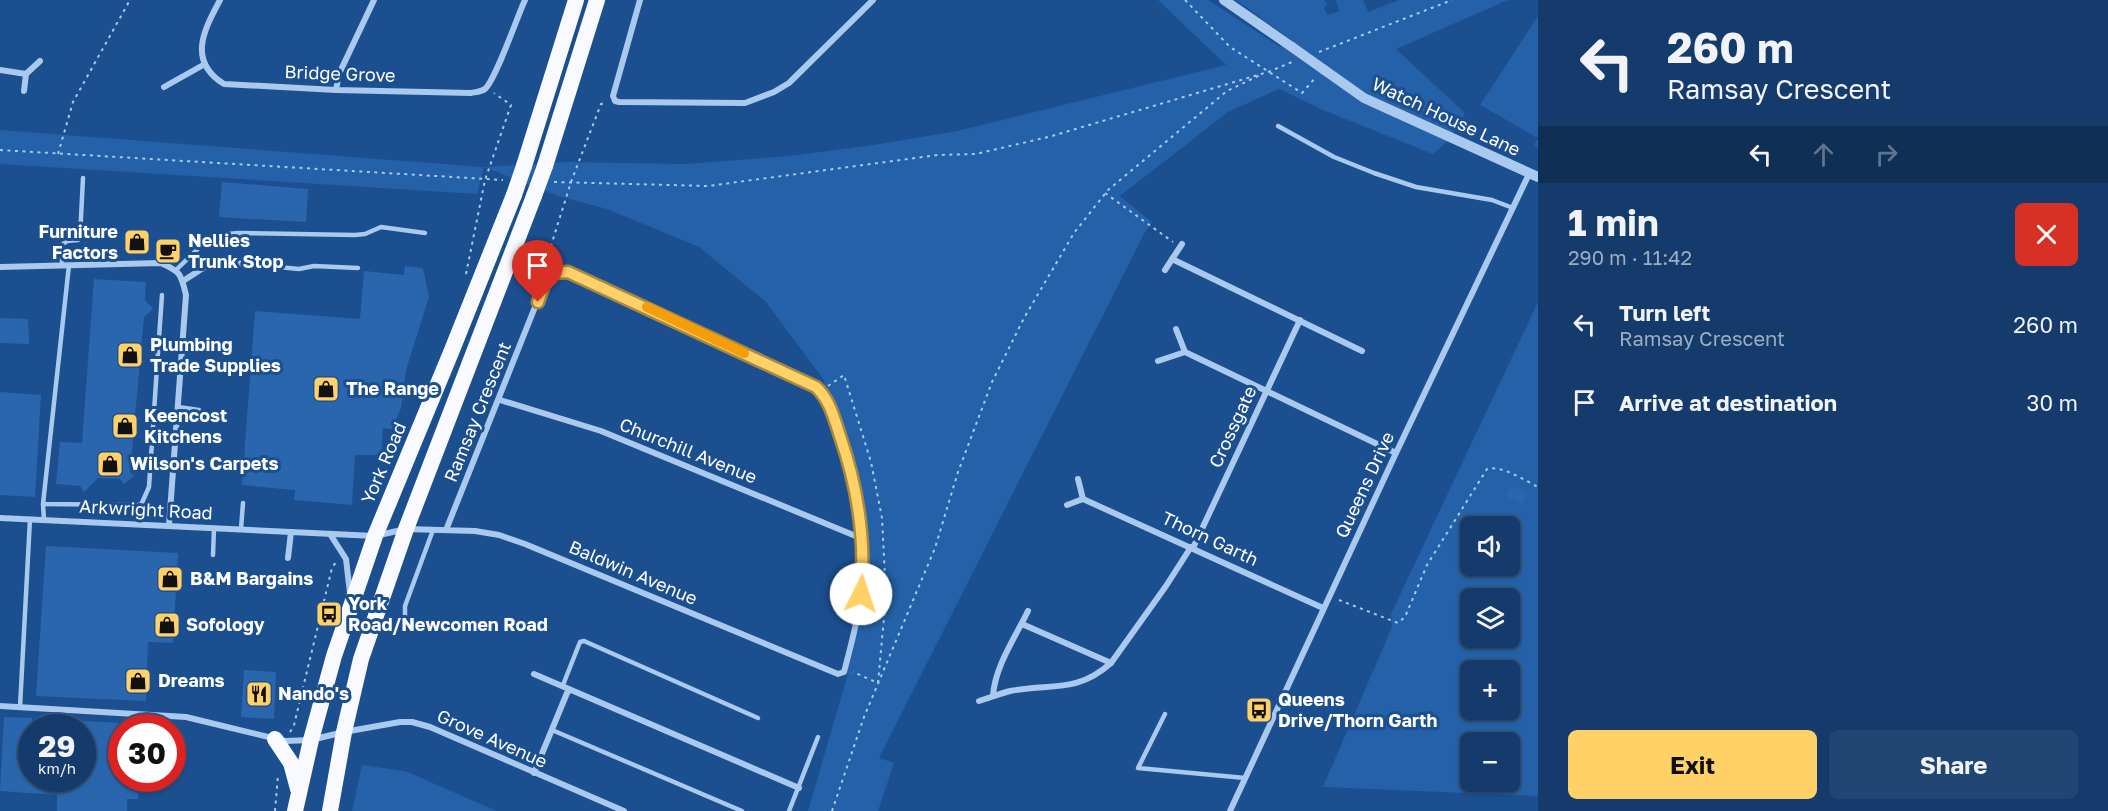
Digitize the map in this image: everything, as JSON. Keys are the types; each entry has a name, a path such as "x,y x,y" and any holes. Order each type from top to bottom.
{"highway":[{"name":"York Road","path":"295,811 311,740 334,656 351,605 375,536 452,350 511,188 524,166 576,0"},
{"path":"330,811 344,732 361,659 406,529 534,196 547,174 597,0"},
{"path":"275,739 291,763 298,793"}],"street":[{"path":"164,87 204,61 201,48 202,38 220,0"},
{"path":"336,90 339,74 374,0"},
{"path":"486,88 494,75 525,0"},
{"path":"640,0 613,96 615,101 745,103 762,97 789,83 873,0"},
{"name":"Watch House Lane","path":"1224,0 1364,98 1534,175"},
{"path":"24,91 26,74 40,61"},
{"name":"Bridge Grove","path":"204,61 216,79 224,84 336,90 471,93 480,92 486,88"},
{"path":"0,70 26,74"},
{"name":"Queens Drive","path":"1230,811 1323,608 1513,208 1534,175"},
{"path":"1165,270 1181,246"},
{"path":"1172,259 1362,351"},
{"path":"183,281 214,261 257,265"},
{"path":"0,267 161,263 176,270 183,281 186,295 169,525"},
{"name":"Ramsay Crescent","path":"446,530 500,400 545,282 553,273 568,272 603,287 816,387 820,391"},
{"name":"Crossgate","path":"979,701 1012,691 1077,683 1087,680 1111,663 1192,547 1300,320"},
{"path":"1176,329 1185,352 1396,453"},
{"path":"1158,361 1185,352"},
{"path":"820,391 830,406 852,472 862,539 861,594 855,630 843,672"},
{"name":"Churchill Avenue","path":"500,400 601,431 862,539"},
{"path":"1067,505 1083,499 1078,479"},
{"name":"Thorn Garth","path":"1083,499 1323,608"},
{"name":"Arkwright Road","path":"0,518 375,536 406,529"},
{"name":"Baldwin Avenue","path":"406,529 487,533 525,544 838,674 843,672"},
{"path":"288,558 291,532"},
{"path":"330,534 346,559 351,605"},
{"path":"993,696 999,670 1028,611"},
{"path":"1022,624 1111,663"},
{"path":"534,674 799,788"},
{"path":"534,773 570,690"},
{"name":"Grove Avenue","path":"0,706 186,717 285,741 311,740 344,732 412,722 429,727 624,811"}],"lane":[{"path":"1278,126 1334,157 1374,173 1416,187 1492,200 1513,208"},
{"path":"44,520 43,504 65,265 62,244 78,240 80,237 83,178"},
{"path":"176,270 204,243 218,235 238,233 355,235 365,234 381,227 425,233"},
{"path":"257,265 299,269 314,266 358,268"},
{"path":"43,504 141,505 149,487 162,295"},
{"path":"157,366 181,367"},
{"path":"178,407 199,410"},
{"path":"241,529 243,504"},
{"path":"20,707 30,519"},
{"path":"213,555 214,528"},
{"path":"405,628 405,606 433,530"},
{"path":"563,685 580,642 584,641 758,718"},
{"path":"1165,714 1138,768 1245,778"},
{"path":"552,730 742,811"},
{"path":"789,811 818,737"}],"path":[{"path":"58,154 73,102 130,0"},
{"path":"1185,0 1230,47 1302,93 1323,69"},
{"path":"1311,55 1452,0"},
{"path":"832,811 864,717 935,548 958,472 992,382 1024,318 1074,233 1105,193 1227,91 1300,59"},
{"path":"547,174 571,182 708,186 938,155 976,154 1052,136 1268,72"},
{"path":"485,180 511,105 486,88"},
{"path":"545,282 542,274 571,182 601,104 615,101"},
{"path":"0,150 485,180 511,188"},
{"path":"1105,193 1181,246"},
{"path":"820,391 844,375 872,462 882,518 886,596 878,682"},
{"path":"1329,596 1398,623 1405,616 1427,565 1487,469 1493,467 1538,487"},
{"path":"843,672 878,682"}],"shaded area":[{"path":"1158,0 1208,0 1280,47 1293,41 1236,0 1325,0 1327,5 1324,7 1327,15 1340,11 1335,0 1363,0 1368,12 1399,0 1508,0 1396,49 1465,113 1451,138 1433,154 1323,110 1279,89 1228,112 1120,196 1152,222 879,758 894,763 878,811 808,811 847,677 863,539 852,472 825,395 824,380 765,301 699,247 607,209 558,196 484,167 477,194 0,164 0,130 483,167 569,162 686,164 790,156 873,145 957,131 1226,65"},
{"path":"1538,16 1538,138 1480,105"},
{"path":"1538,302 1538,796 1323,787 1392,627 1391,614"},
{"path":"362,765 405,771 497,811 352,811"}],"building":[{"path":"222,182 308,189 306,222 219,217"},
{"name":"The Range","path":"405,266 423,268 429,297 406,370 401,408 392,429 383,428 381,455 355,455 352,505 294,500 295,490 242,485 255,311 360,319 364,271 404,275"},
{"path":"94,279 146,282 145,300 153,309 144,317 130,472 134,476 124,484 120,479 98,478 84,492 80,486 56,484 60,442 82,443"},
{"path":"0,318 28,319 29,344 0,343"},
{"path":"0,392 41,395 35,497 0,495"},
{"path":"1511,486 1527,493 1523,504 1506,497"},
{"path":"46,546 178,553 173,643 148,642 146,701 36,696"},
{"name":"Nando's","path":"244,670 276,672 274,719 241,717"},
{"path":"4,717 18,718 18,792 96,792 96,722 108,722 108,792 138,792 138,799 127,799 127,811 57,811 57,795 0,791"}],"slow traffic":[{"path":"647,307 744,353"}],"place":[{"name":"Furniture Factors","path":"137,242"},
{"name":"Nellies Trunk Stop","path":"168,251"},
{"name":"Plumbing Trade Supplies","path":"130,355"},
{"name":"The Range","path":"326,389"},
{"name":"Keencost Kitchens","path":"125,426"},
{"name":"Wilson's Carpets","path":"110,464"},
{"name":"B&M Bargains","path":"170,579"},
{"name":"York Road/Newcomen Road","path":"329,614"},
{"name":"Sofology","path":"167,625"},
{"name":"Dreams","path":"138,681"},
{"name":"Nando's","path":"259,694"},
{"name":"Queens Drive/Thorn Garth","path":"1259,710"}],"route":[{"path":"538,302 545,282 553,273 568,272 816,387 825,395 852,472 859,507 863,567 861,594"}]}
